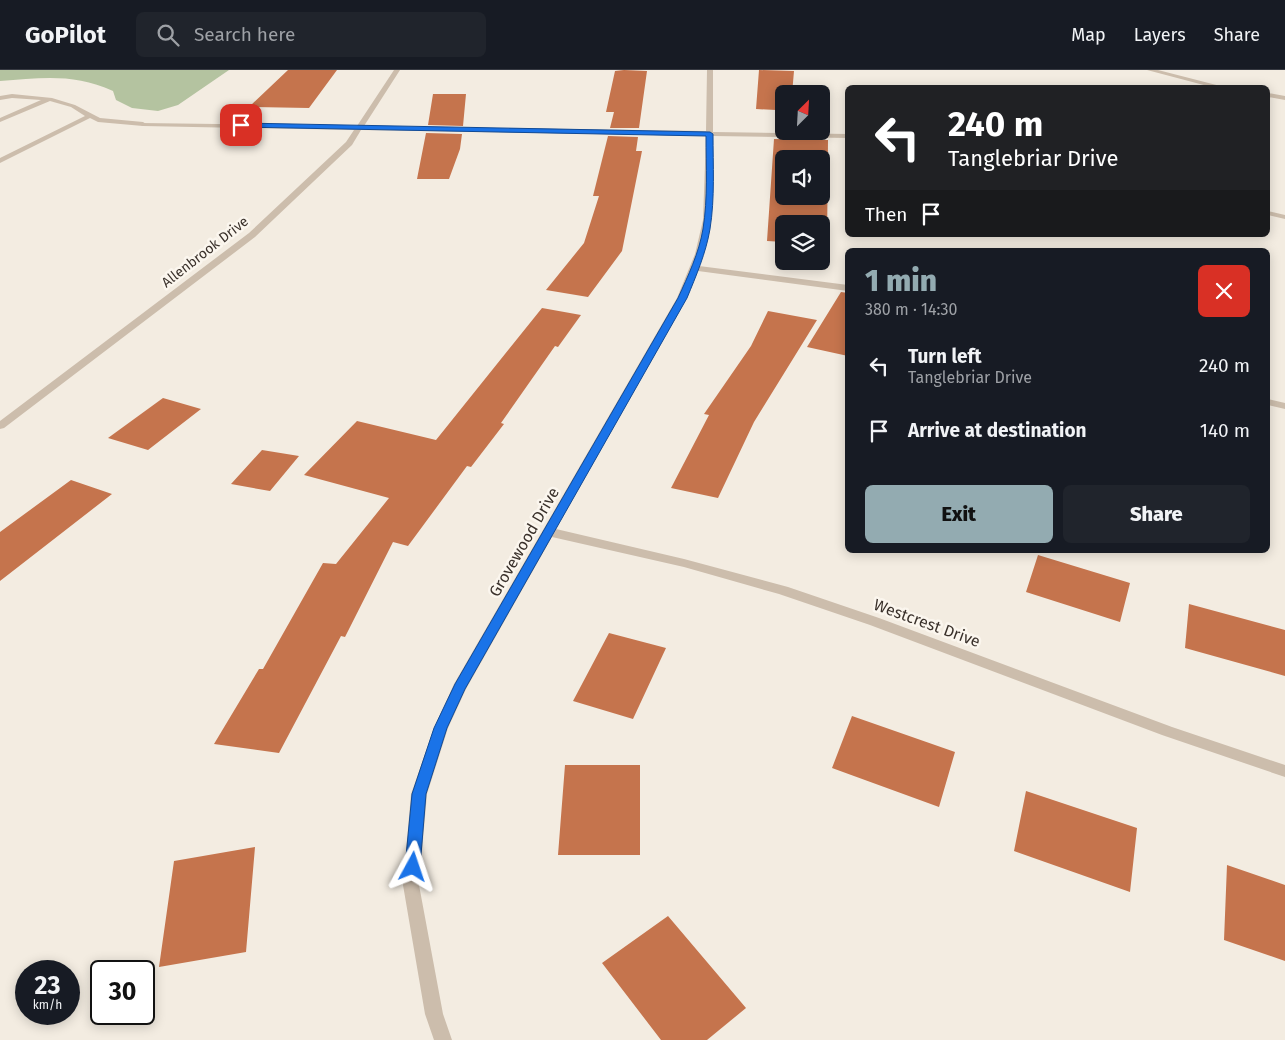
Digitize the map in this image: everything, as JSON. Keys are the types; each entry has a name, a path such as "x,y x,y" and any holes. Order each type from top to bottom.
{"street":[{"name":"Allenbrook Drive","path":"0,426 252,235 349,143 397,70"},
{"name":"Grovewood Drive","path":"444,1040 434,1014 411,885 419,794 441,728 459,688 682,298 696,268 706,231 709,208 710,70"},
{"path":"1150,70 1212,85"},
{"path":"1270,95 1285,98"},
{"path":"0,98 12,96 50,99 73,106 98,120 143,124 845,136"},
{"path":"0,120 50,99"},
{"path":"0,161 90,116"},
{"path":"1270,213 1285,217"},
{"path":"696,268 845,288"},
{"path":"1270,402 1285,406"},
{"name":"Westcrest Drive","path":"549,532 731,576 815,600 1110,711 1285,771"}],"green space":[{"path":"0,70 229,70 178,105 158,111 132,108 116,100 113,91 85,81 57,78 0,81"}],"building":[{"path":"288,70 337,70 309,108 249,107"},
{"path":"759,70 794,71 793,85 775,85 775,110 756,109"},
{"path":"615,71 647,71 639,128 610,128 614,112 606,112"},
{"path":"433,94 466,94 463,126 428,125"},
{"path":"426,133 462,134 460,149 449,179 417,179"},
{"path":"608,136 638,137 636,151 642,151 622,251 588,297 546,290 584,243 599,196 593,196"},
{"path":"774,139 828,140 828,150 775,150 775,205 827,205 827,215 775,215 775,241 767,241"},
{"path":"841,292 845,293 845,355 807,347"},
{"path":"542,308 581,315 558,347 555,346 501,423 504,424 471,467 467,466 408,546 393,542 345,637 341,636 279,753 214,744 259,669 263,669 323,563 336,564 389,498 304,475 357,421 436,440"},
{"path":"768,311 817,320 754,422 718,498 671,488 709,415 704,414 751,346"},
{"path":"163,398 201,409 148,450 108,438"},
{"path":"262,450 299,456 270,491 231,484"},
{"path":"71,480 112,494 0,581 0,532"},
{"path":"1038,555 1130,583 1120,622 1026,592"},
{"path":"1189,604 1285,630 1285,676 1185,648"},
{"path":"609,633 666,648 633,719 573,701"},
{"path":"852,716 955,752 939,807 832,768"},
{"path":"565,765 640,765 640,855 558,855"},
{"path":"1026,791 1137,828 1130,892 1014,851"},
{"path":"255,847 246,952 159,967 174,861"},
{"path":"1227,865 1285,885 1285,961 1224,940"},
{"path":"668,916 746,1008 707,1040 661,1040 602,963"}],"route":[{"path":"241,125 710,134 709,208 706,231 696,268 682,298 459,688 441,728 419,794 413,867"}]}
